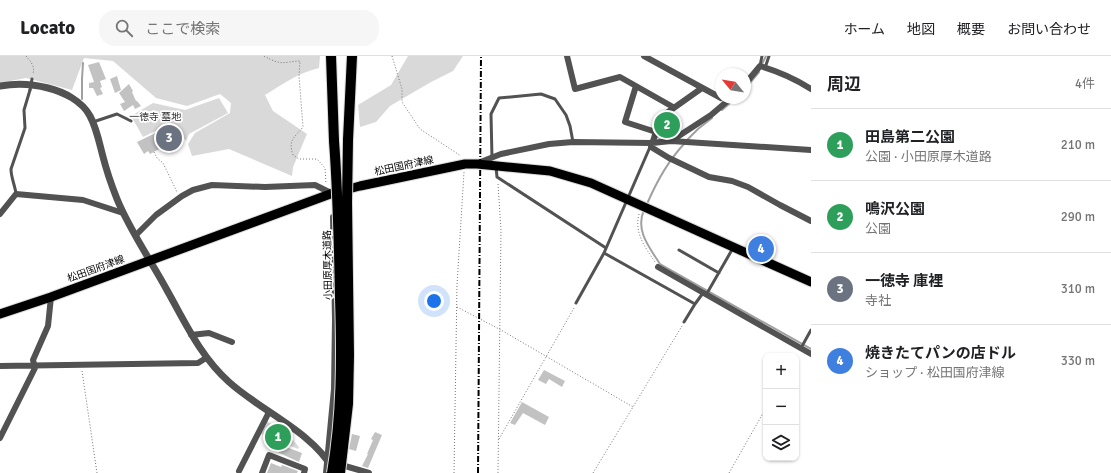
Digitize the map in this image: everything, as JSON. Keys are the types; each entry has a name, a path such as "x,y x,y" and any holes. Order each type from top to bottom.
{"highway":[{"name":"小田原厚木道路","path":"331,56 338,202 342,354 341,404 333,473"},
{"name":"小田原厚木道路","path":"340,473 348,404 349,355 347,202 352,56"}],"main road":[{"name":"松田国府津線","path":"0,314 151,261 333,194 360,186 465,164 494,162 550,171 590,183 811,282"}],"street":[{"path":"567,56 576,89 620,77 673,107"},
{"path":"644,56 715,94"},
{"path":"751,78 762,67 782,73 811,89"},
{"path":"0,86 20,84 40,86 59,91 83,107 93,122 108,175 123,213 191,335 206,358 228,382 300,434 328,462 333,473"},
{"path":"636,86 625,122 656,132"},
{"path":"651,145 661,117 673,107 702,88"},
{"path":"671,141 711,115 721,104"},
{"path":"494,162 501,154 549,144 573,142 651,145 671,141 811,150"},
{"path":"651,145 669,158 708,177 732,181 748,187 811,221"},
{"path":"136,235 156,215 180,197 193,190 212,185 265,187 315,185 333,194 335,355 334,389 326,473"},
{"path":"0,214 16,194 83,200 123,213"},
{"path":"658,267 811,354"},
{"path":"0,438 36,368 33,360 48,326 51,297"},
{"path":"191,335 209,333 232,342"},
{"path":"0,366 34,364 81,365 198,363 206,358"},
{"path":"239,471 269,412"},
{"path":"262,473 269,455 305,469 304,473"},
{"path":"328,462 369,473"}],"lane":[{"path":"762,56 762,67"},
{"path":"762,67 769,56"},
{"path":"16,194 15,183 11,176 11,169 25,128 24,110 32,78"},
{"path":"573,142 566,115 555,99 541,94 499,98 492,114 494,162 497,177 606,248"},
{"path":"93,122 117,114 131,121"},
{"path":"576,303 604,253 651,145"},
{"path":"684,322 695,304 705,294 719,273 733,246"},
{"path":"679,250 719,273"},
{"path":"604,253 695,304"},
{"path":"801,348 811,330"}],"path":[{"path":"26,56 34,67 32,78"},
{"path":"264,56 284,64 300,61 299,76 303,127 292,139 290,148 294,156 299,159 317,159 325,168 327,186 333,194"},
{"path":"392,56 402,90 402,102 420,129 454,150 464,160 465,164 457,285 454,473"},
{"path":"154,152 157,158 163,163 180,197"},
{"path":"497,177 501,230 501,330 498,473"},
{"path":"642,206 637,224 638,234 658,267"},
{"path":"499,439 576,303"},
{"path":"457,306 633,407"},
{"path":"593,473 684,322"},
{"path":"81,365 97,473"},
{"path":"729,473 763,413"}],"green space":[{"path":"0,56 320,56 319,68 297,76 265,95 273,111 307,134 293,167 292,176 229,149 192,156 188,144 195,133 230,113 231,103 220,94 187,106 156,98 113,61 84,58 72,90 26,78 0,83"},
{"path":"408,56 463,56 453,71 390,106 376,122 360,127 358,105 391,85"},
{"name":"一徳寺 墓地","path":"219,98 228,113 189,134 186,141 172,123 143,137 131,116 153,103 185,110"},
{"path":"668,113 680,132 668,139 660,141 655,136 661,118"},
{"path":"267,421 293,440 299,447 298,449 261,434"}],"building":[{"path":"99,62 106,79 100,81 102,87 100,88 103,94 97,96 93,88 89,88 89,83 94,82 88,65"},
{"path":"117,76 121,90 115,93 110,79"},
{"path":"129,84 136,101 141,106 135,109 133,105 124,111 120,104 125,102 119,93"},
{"path":"172,125 181,143 171,148 169,146 163,147 150,154 148,151 144,154 137,142"},
{"path":"544,370 565,381 562,387 549,379 546,384 538,380"},
{"path":"522,402 549,417 545,425 523,413 515,425 510,423"},
{"path":"375,432 382,435 368,468 362,466 368,454 373,440 371,439"},
{"path":"352,434 360,436 356,451 349,449"},
{"path":"278,444 302,453 299,462 275,451"},
{"path":"271,463 281,467 282,465 298,471 297,473 267,473"}],"waterway":[{"path":"761,66 766,56"},
{"path":"82,99 83,63"},
{"path":"751,82 759,72"},
{"path":"722,110 729,104"},
{"path":"687,140 712,118"},
{"path":"647,204 663,172 684,144"},
{"path":"644,210 641,224 644,238 660,264 811,349"}],"railway":[{"path":"478,473 481,56"}],"place":[{"name":"鳴沢公園","path":"667,125"},
{"name":"一徳寺 庫裡","path":"169,138"},
{"name":"焼きたてパンの店ドル","path":"761,249"},
{"name":"田島第二公園","path":"278,437"}]}
